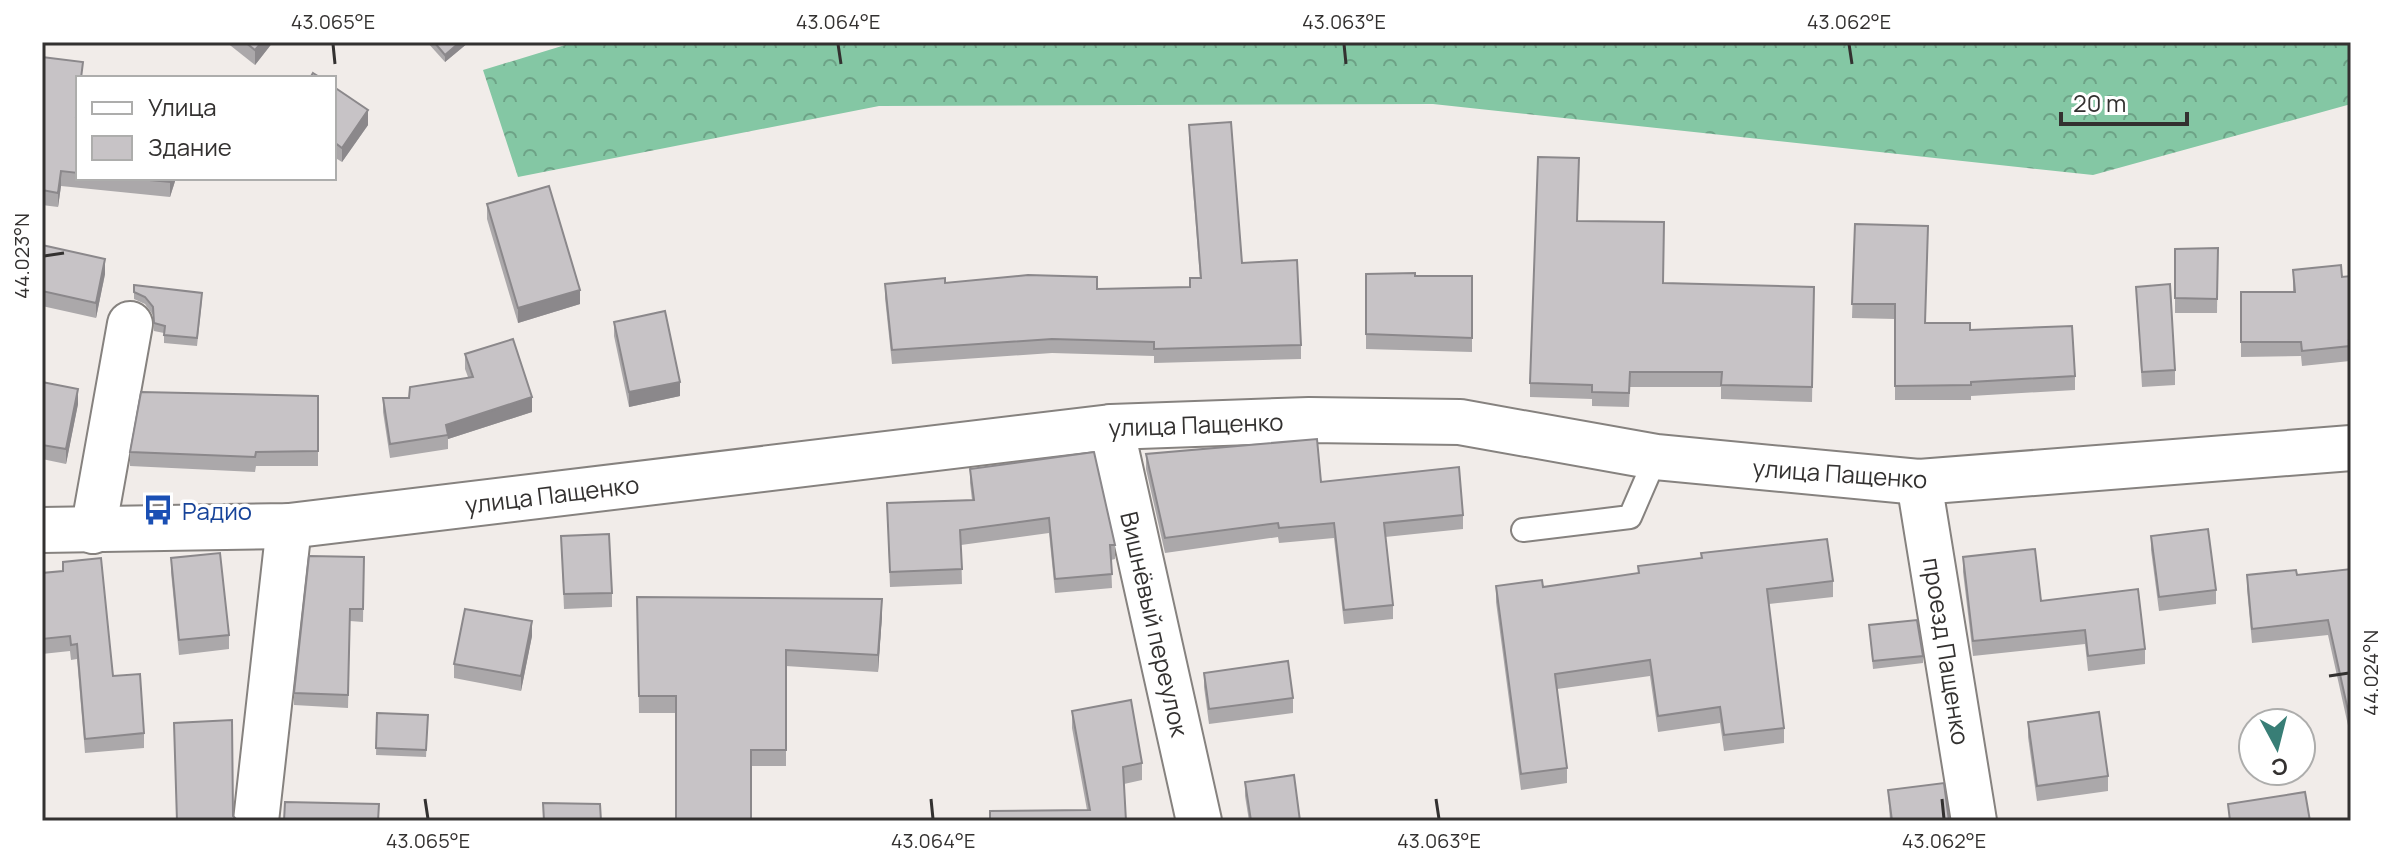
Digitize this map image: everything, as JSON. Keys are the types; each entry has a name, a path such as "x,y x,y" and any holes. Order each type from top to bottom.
{"street":[{"path":"93,531 130,324"},
{"name":"улица Пащенко","path":"42,530 289,526 1111,427 1309,420 1460,422 1656,457 1919,482 2351,448"},
{"name":"Вишнёвый переулок","path":"1111,427 1199,821"},
{"name":"проезд Пащенко","path":"1919,482 1974,821"},
{"path":"256,821 289,526"}],"lane":[{"path":"1523,530 1630,517 1656,457"}],"green space":[{"path":"575,42 2351,42 2351,104 2093,175 1433,104 879,106 518,177 483,70"}],"building":[{"path":"245,42 262,42 255,50"},
{"path":"434,42 460,42 445,55"},
{"path":"42,57 83,62 81,76 76,76 76,173 61,171 58,193 42,190"},
{"path":"336,88 368,110 342,148 336,144"},
{"path":"1231,122 1242,263 1297,260 1301,345 1154,349 1154,342 1052,339 892,350 885,284 945,278 945,283 1028,275 1097,277 1097,289 1190,287 1190,278 1201,278 1189,125"},
{"path":"1538,157 1579,158 1577,221 1664,222 1663,283 1814,287 1812,387 1721,385 1722,372 1630,372 1629,393 1592,392 1592,385 1530,383"},
{"path":"549,186 580,290 518,308 487,204"},
{"path":"1855,224 1928,226 1925,323 1970,323 1970,330 2072,326 2075,376 1971,382 1971,385 1895,386 1895,304 1852,304"},
{"path":"42,245 105,259 96,303 42,291"},
{"path":"2218,248 2217,299 2175,298 2175,249"},
{"path":"2341,265 2342,277 2351,276 2350,346 2302,351 2301,342 2241,342 2241,292 2295,292 2293,270"},
{"path":"1415,273 1415,276 1472,276 1472,338 1366,334 1366,274"},
{"path":"2170,284 2175,370 2142,372 2136,287"},
{"path":"134,285 202,293 197,338 164,335 165,326 154,323 153,307 145,297 134,292"},
{"path":"665,311 680,382 629,392 614,322"},
{"path":"513,339 532,397 446,425 448,435 390,444 383,398 409,398 410,387 473,377 465,354"},
{"path":"42,382 78,389 66,449 42,445"},
{"path":"141,392 318,396 318,451 256,452 255,457 130,452"},
{"path":"1317,439 1321,482 1459,467 1463,515 1384,523 1393,605 1344,610 1334,523 1279,528 1278,523 1165,538 1146,454"},
{"path":"1094,452 1115,545 1110,545 1112,574 1055,579 1049,518 960,530 962,569 890,572 887,503 974,500 970,469"},
{"path":"2208,529 2216,590 2159,597 2151,536"},
{"path":"609,534 612,593 564,594 561,536"},
{"path":"1827,539 1833,581 1767,589 1784,728 1724,735 1720,707 1658,716 1650,660 1555,674 1567,768 1521,774 1496,586 1542,580 1543,587 1639,573 1638,566 1702,558 1701,553"},
{"path":"2035,549 2041,601 2138,589 2145,649 2088,656 2085,630 1973,641 1963,557"},
{"path":"220,553 229,635 179,640 171,558"},
{"path":"309,556 364,557 363,609 350,609 348,695 294,693"},
{"path":"101,558 113,676 140,674 144,733 85,739 77,644 71,645 70,636 42,639 42,573 63,571 63,562"},
{"path":"2351,569 2351,724 2328,620 2252,629 2247,575 2296,570 2297,575"},
{"path":"637,597 882,599 878,655 786,650 786,750 751,750 751,821 676,821 676,696 639,696"},
{"path":"465,609 532,621 521,676 454,664"},
{"path":"1917,620 1923,656 1873,661 1869,625"},
{"path":"1288,661 1293,698 1209,709 1204,673"},
{"path":"1131,700 1142,763 1123,767 1126,821 990,821 990,811 1090,810 1072,711"},
{"path":"2099,712 2108,776 2037,786 2028,722"},
{"path":"377,713 428,715 426,750 376,748"},
{"path":"232,720 233,816 238,821 177,821 174,723"},
{"path":"1294,775 1300,821 1251,821 1245,782"},
{"path":"1944,783 1949,821 1892,821 1888,790"},
{"path":"2305,792 2310,821 2230,821 2228,804"},
{"path":"285,802 379,804 378,821 284,821"},
{"path":"543,803 600,804 601,821 544,821"}],"place":[{"name":"Радио","path":"158,510"}]}
